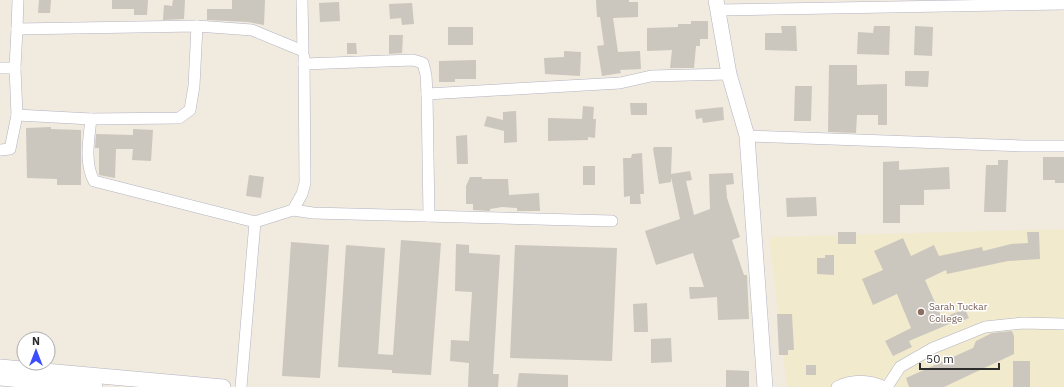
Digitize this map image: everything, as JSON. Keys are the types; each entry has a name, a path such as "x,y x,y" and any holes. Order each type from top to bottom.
{"street":[{"path":"0,150 10,149 17,115 15,68 18,0"},
{"path":"293,210 306,183 302,0"},
{"path":"765,387 748,136 729,74 717,5 1064,4"},
{"path":"17,29 197,26 252,30 303,50"},
{"path":"17,115 91,119 179,118 190,110 194,86 197,26"},
{"path":"304,64 413,60 423,63 426,75 427,94 429,216"},
{"path":"0,68 15,68"},
{"path":"427,94 620,83 651,76 729,74"},
{"path":"91,119 88,153 91,175 94,181 255,222 293,210 313,213 612,221"},
{"path":"748,136 1024,146 1064,146"},
{"path":"241,387 255,222"},
{"path":"837,387 861,381 886,387 900,367 933,348 985,327 1023,323 1064,324"},
{"path":"0,367 223,387"},
{"path":"0,378 95,387"}],"shaded area":[{"name":"Sarah Tuckar College","path":"1064,229 1064,387 787,387 769,237"}],"building":[{"path":"39,0 51,0 50,13 38,13"},
{"path":"112,0 148,0 147,15 134,15 134,9 112,9"},
{"path":"173,0 185,0 184,19 163,20 164,5 172,6"},
{"path":"232,0 265,0 264,25 248,22 207,20 207,9 232,9"},
{"path":"596,0 629,0 629,2 638,2 638,17 613,18 618,52 640,51 641,69 620,70 621,73 602,76 597,46 604,45 600,17 597,17"},
{"path":"339,2 340,21 320,22 319,3"},
{"path":"412,3 414,24 402,25 401,18 390,19 389,4"},
{"path":"691,21 708,21 708,39 700,39 700,46 696,46 694,68 670,68 672,50 647,51 647,28 678,27 678,24 691,24"},
{"path":"781,26 796,26 797,51 765,50 765,33 782,33"},
{"path":"874,26 890,26 889,55 857,54 858,32 873,33"},
{"path":"915,26 933,27 932,56 914,55"},
{"path":"448,27 473,27 473,45 448,45"},
{"path":"389,35 403,35 402,53 389,54"},
{"path":"347,43 356,43 357,54 347,54"},
{"path":"564,51 581,52 580,76 545,74 544,58 564,57"},
{"path":"476,60 476,79 455,79 455,82 439,82 439,61"},
{"path":"829,65 857,65 857,85 887,84 887,125 878,125 878,115 857,115 856,133 828,132"},
{"path":"905,71 929,71 928,87 905,86"},
{"path":"795,86 812,86 811,121 794,121"},
{"path":"630,103 647,103 647,115 631,115"},
{"path":"583,106 594,107 593,119 596,119 595,138 588,137 588,140 548,141 548,118 582,119"},
{"path":"723,107 724,120 703,123 702,118 696,119 695,110"},
{"path":"516,111 517,142 504,143 504,131 484,126 487,116 503,120 503,112"},
{"path":"51,127 51,129 81,130 81,185 57,185 57,179 27,178 26,128"},
{"path":"133,129 153,130 151,161 132,160 133,149 116,149 115,178 99,175 99,148 95,148 96,134 133,135"},
{"path":"467,135 468,164 457,164 456,136"},
{"path":"654,147 672,147 671,174 690,171 692,180 686,181 694,215 710,209 709,174 733,173 734,184 726,185 727,198 740,237 732,240 744,275 747,275 749,319 718,320 717,297 690,299 689,287 704,287 693,253 656,265 645,231 680,219 671,177 671,182 659,184 653,149"},
{"path":"642,153 644,194 640,194 641,204 630,204 630,196 624,197 623,158 631,158 632,154"},
{"path":"1043,157 1064,157 1064,183 1055,183 1055,180 1043,180"},
{"path":"998,160 1008,160 1006,212 984,212 986,165 998,165"},
{"path":"899,161 899,170 949,167 950,189 924,190 924,205 900,205 900,223 883,223 883,162"},
{"path":"583,166 595,166 595,185 583,185"},
{"path":"249,175 264,177 261,198 246,196"},
{"path":"470,177 482,177 482,179 508,179 509,195 539,193 540,211 517,211 517,208 502,207 490,209 490,211 473,210 473,204 466,204 466,186"},
{"path":"816,197 817,216 787,217 786,198"},
{"path":"838,232 856,232 856,244 838,244"},
{"path":"1027,232 1039,232 1040,259 1008,261 947,274 946,270 925,280 942,318 965,309 969,318 955,324 954,322 909,341 912,347 893,356 885,341 911,328 897,294 873,305 862,279 883,270 874,251 903,238 911,256 934,245 939,256 982,247 983,251 1011,244 1028,243"},
{"path":"401,240 441,243 431,375 392,373 392,370 338,367 346,245 385,248 378,354 393,355"},
{"path":"291,242 329,245 320,378 282,376"},
{"path":"456,244 469,245 469,253 500,255 493,374 499,374 498,387 468,387 469,363 450,361 451,340 469,341 472,292 455,291"},
{"path":"515,245 617,248 612,361 510,358"},
{"path":"825,255 834,255 834,275 817,274 817,258 825,258"},
{"path":"647,303 648,332 634,332 633,304"},
{"path":"777,314 792,314 794,350 788,350 788,355 779,355"},
{"path":"1012,331 1014,336 1014,354 944,387 909,387 906,378 973,348 976,341 992,333"},
{"path":"671,338 672,362 651,363 651,339"},
{"path":"1013,361 1030,361 1030,387 1013,387"},
{"path":"806,365 816,365 816,375 806,375"},
{"path":"726,370 749,371 749,387 726,387"},
{"path":"519,373 568,375 568,387 517,387"}],"place":[{"name":"Sarah Tuckar College","path":"921,312"}]}
